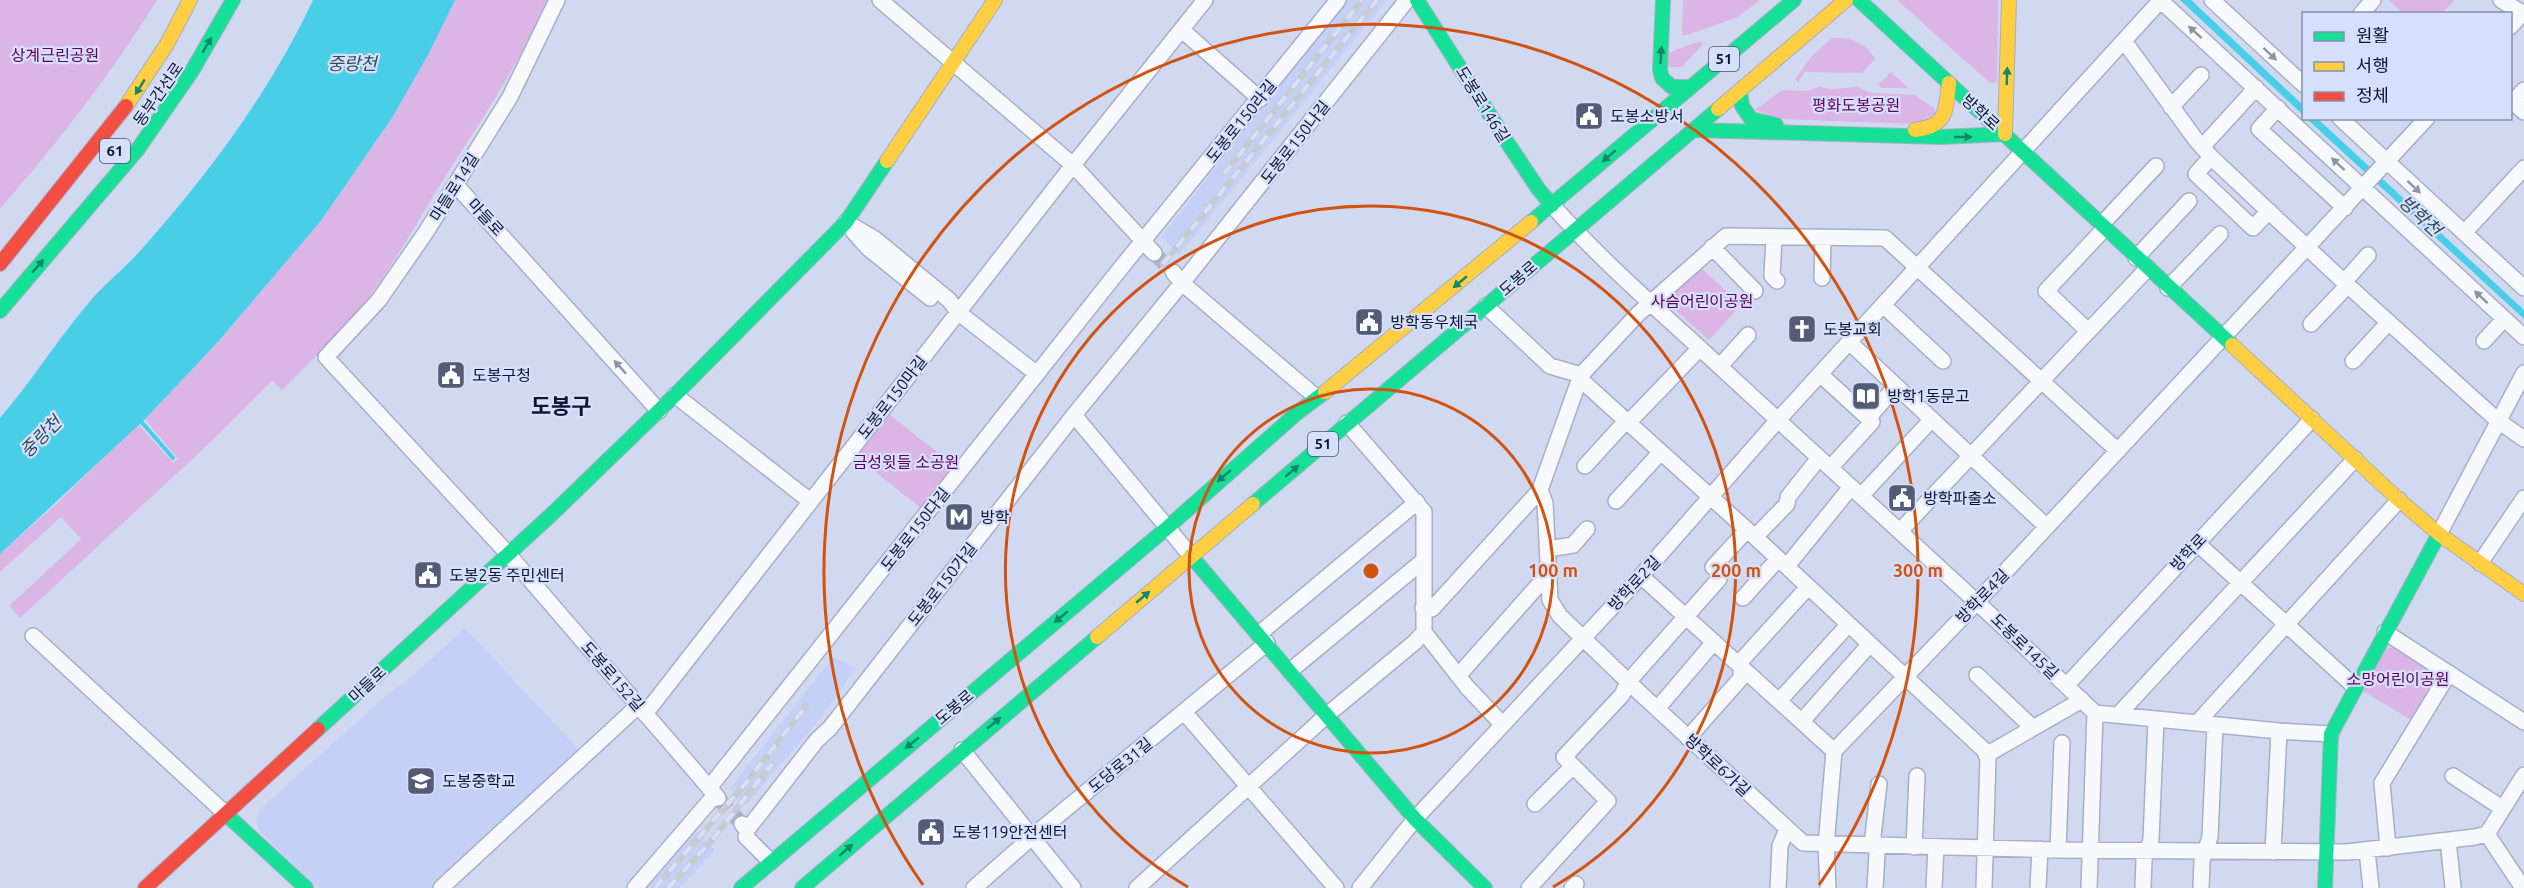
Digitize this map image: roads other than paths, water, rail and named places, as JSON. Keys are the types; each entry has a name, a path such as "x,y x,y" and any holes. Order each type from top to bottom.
{"main road":[{"path":"157,34 177,0"},
{"name":"동부간선로","path":"0,264 132,99 167,44 190,0"},
{"path":"0,311 138,149 192,71 234,0"},
{"name":"마들로","path":"145,888 227,815 659,411 846,222 995,0"},
{"name":"도봉로146길","path":"1417,0 1509,145 1539,190 1552,205"},
{"path":"1663,0 1660,70 1662,78 1672,87 1690,87"},
{"path":"1762,27 1781,0"},
{"name":"도봉로","path":"741,888 1168,527 1316,397 1352,371 1552,205 1794,0"},
{"name":"도봉로","path":"802,888 1846,0"},
{"name":"방학로","path":"1859,0 2222,339 2399,500 2439,534 2523,591"},
{"path":"1695,130 1941,137 2005,134 2009,0"},
{"path":"1740,92 1745,112 1755,122 1915,130 1931,129 1942,120 1949,83"},
{"path":"0,293 59,220"},
{"path":"2325,888 2331,734 2439,534"},
{"path":"1191,556 1415,819 1480,887"},
{"path":"227,815 306,888"}],"street":[{"name":"마들로14길","path":"508,554 326,357 387,290 456,185 510,98 557,0"},
{"path":"880,0 1073,165 1149,248"},
{"name":"도봉로150마길","path":"441,888 641,710 810,501 1205,0"},
{"name":"도봉로150라길","path":"1149,248 1260,99 1338,0"},
{"name":"도봉로150나길","path":"1178,278 1407,0"},
{"path":"2161,0 2524,337"},
{"name":"방학로2길","path":"1360,888 1415,819 1641,576 1778,420 2161,0"},
{"path":"2212,0 2302,80"},
{"path":"2363,12 2373,0"},
{"path":"2501,0 2524,13 2512,26"},
{"path":"1182,30 1260,99"},
{"path":"2124,40 2206,152 2346,284 2497,420 2524,439"},
{"path":"2172,107 2201,75"},
{"path":"2256,88 2206,152 2196,174 2253,228 2269,211"},
{"path":"2524,90 2513,102 2524,112"},
{"path":"2278,108 2259,129 2345,208"},
{"path":"2342,120 2524,288"},
{"path":"2222,339 2425,120"},
{"path":"2088,331 2046,291 2157,166"},
{"path":"2464,233 2524,168"},
{"name":"마들로","path":"456,185 659,411"},
{"path":"1900,531 2088,331 2189,201"},
{"name":"도봉로145길","path":"1552,205 1651,303 2095,713"},
{"path":"846,222 875,239 949,300 959,313 1037,374"},
{"path":"2168,288 2220,234"},
{"path":"1423,608 1432,609 1540,490 1581,377 1651,303 1712,246 1726,236 1885,238 2118,451"},
{"path":"1774,237 1772,276 1777,281"},
{"path":"1822,278 1823,238"},
{"path":"1712,246 1755,291"},
{"name":"도봉로150다길","path":"635,888 714,793 1037,374 1149,248"},
{"path":"2311,324 2368,255"},
{"path":"1178,278 1316,397"},
{"name":"도봉로150가길","path":"771,862 746,837 744,826 817,740 830,728 1178,278"},
{"path":"1486,306 1550,366 1581,377 1660,453 1783,563 1986,755 1988,758 1984,888"},
{"path":"1883,306 1943,361"},
{"path":"2484,341 2504,319"},
{"path":"2353,361 2389,322"},
{"path":"1720,366 1748,334"},
{"name":"방학로4길","path":"1834,751 1977,602 2222,339"},
{"path":"1849,342 2047,527"},
{"path":"1586,466 1700,348"},
{"path":"2439,534 2497,420 2524,373"},
{"path":"1529,888 1608,801 1564,757 1622,695 1628,682 1685,616 1716,573 1751,534 1787,504 1788,497 1824,463 1872,422 1820,374"},
{"path":"1868,418 1896,386"},
{"path":"675,395 810,501"},
{"path":"1074,415 1191,556"},
{"path":"1743,598 1783,563 1932,419"},
{"name":"방학로","path":"2066,686 2312,419"},
{"path":"1347,423 1424,512 1424,632 1458,676 1502,724"},
{"path":"1616,501 1660,453"},
{"path":"2118,715 2355,459"},
{"name":"방학로6가길","path":"1540,490 1545,503 1550,600 1560,616 1657,710 1803,843 2058,850 2326,852 2367,851 2487,834"},
{"path":"2480,563 2524,498"},
{"path":"2197,723 2399,500"},
{"name":"도당로31길","path":"974,888 1033,836 1184,712 1263,638 1417,502"},
{"path":"1548,549 1572,545 1587,529"},
{"path":"2197,543 2355,687"},
{"name":"도봉로152길","path":"508,554 714,793"},
{"path":"1290,671 1424,560"},
{"path":"1458,676 1549,573"},
{"path":"1641,576 1834,751 1826,845 1828,888"},
{"path":"1688,738 1741,678 1741,661 1808,587"},
{"path":"1779,701 1848,626"},
{"path":"1137,888 1327,715 1424,632"},
{"path":"2385,632 2524,722"},
{"path":"33,636 227,815"},
{"path":"1657,710 1714,642"},
{"path":"1802,721 1869,645"},
{"path":"2388,848 2382,783 2449,673"},
{"path":"1977,675 2033,728"},
{"path":"1986,755 2082,700"},
{"path":"1184,712 1336,888"},
{"path":"2089,888 2095,713 2331,734"},
{"path":"2143,888 2144,859 2151,840 2156,720"},
{"path":"2201,888 2204,852 2210,837 2215,725"},
{"path":"2273,852 2278,731"},
{"path":"2058,850 2062,743"},
{"path":"962,750 1073,888"},
{"path":"1535,804 1573,766"},
{"path":"1914,847 1917,776"},
{"path":"2453,776 2502,808"},
{"path":"2523,778 2487,834 2523,888"},
{"path":"1875,888 1877,853 1873,836 1879,784"},
{"path":"1779,888 1780,846 1787,829"},
{"path":"2448,841 2453,887"},
{"path":"1934,888 1936,847"},
{"path":"2038,888 2040,849"},
{"path":"2367,851 2371,888"}],"water":[{"name":"중랑천","path":"313,0 455,0 428,55 392,118 320,222 217,343 145,419 0,554 0,418 86,306 140,251 190,193 236,132 277,67"},
{"path":"2180,0 2191,0 2302,104 2302,114"},
{"name":"방학천","path":"2308,120 2319,120 2524,310 2524,319"}],"waterway":[{"path":"138,418 173,458"}],"tunnel":[{"path":"1154,253 1173,272"},
{"path":"718,798 741,823"}],"railway":[{"path":"1224,174 1362,0"},
{"path":"1163,264 1377,0"},
{"path":"655,888 745,784 806,706"},
{"path":"668,888 711,841 772,764"}],"place":[{"name":"도봉소방서","path":"1589,116"},
{"name":"방학동우체국","path":"1369,322"},
{"name":"도봉교회","path":"1802,329"},
{"name":"도봉구청","path":"451,375"},
{"name":"방학1동문고","path":"1866,396"},
{"name":"방학파출소","path":"1902,498"},
{"name":"방학","path":"959,517"},
{"name":"도봉2동 주민센터","path":"428,575"},
{"name":"도봉중학교","path":"421,781"},
{"name":"도봉119안전센터","path":"931,832"}],"district":[{"name":"도봉구","path":"561,406"}],"park label":[{"name":"상계근린공원","path":"55,55"},
{"name":"평화도봉공원","path":"1856,105"},
{"name":"사슴어린이공원","path":"1702,301"},
{"name":"금성윗들 소공원","path":"906,462"},
{"name":"소망어린이공원","path":"2398,679"}]}
